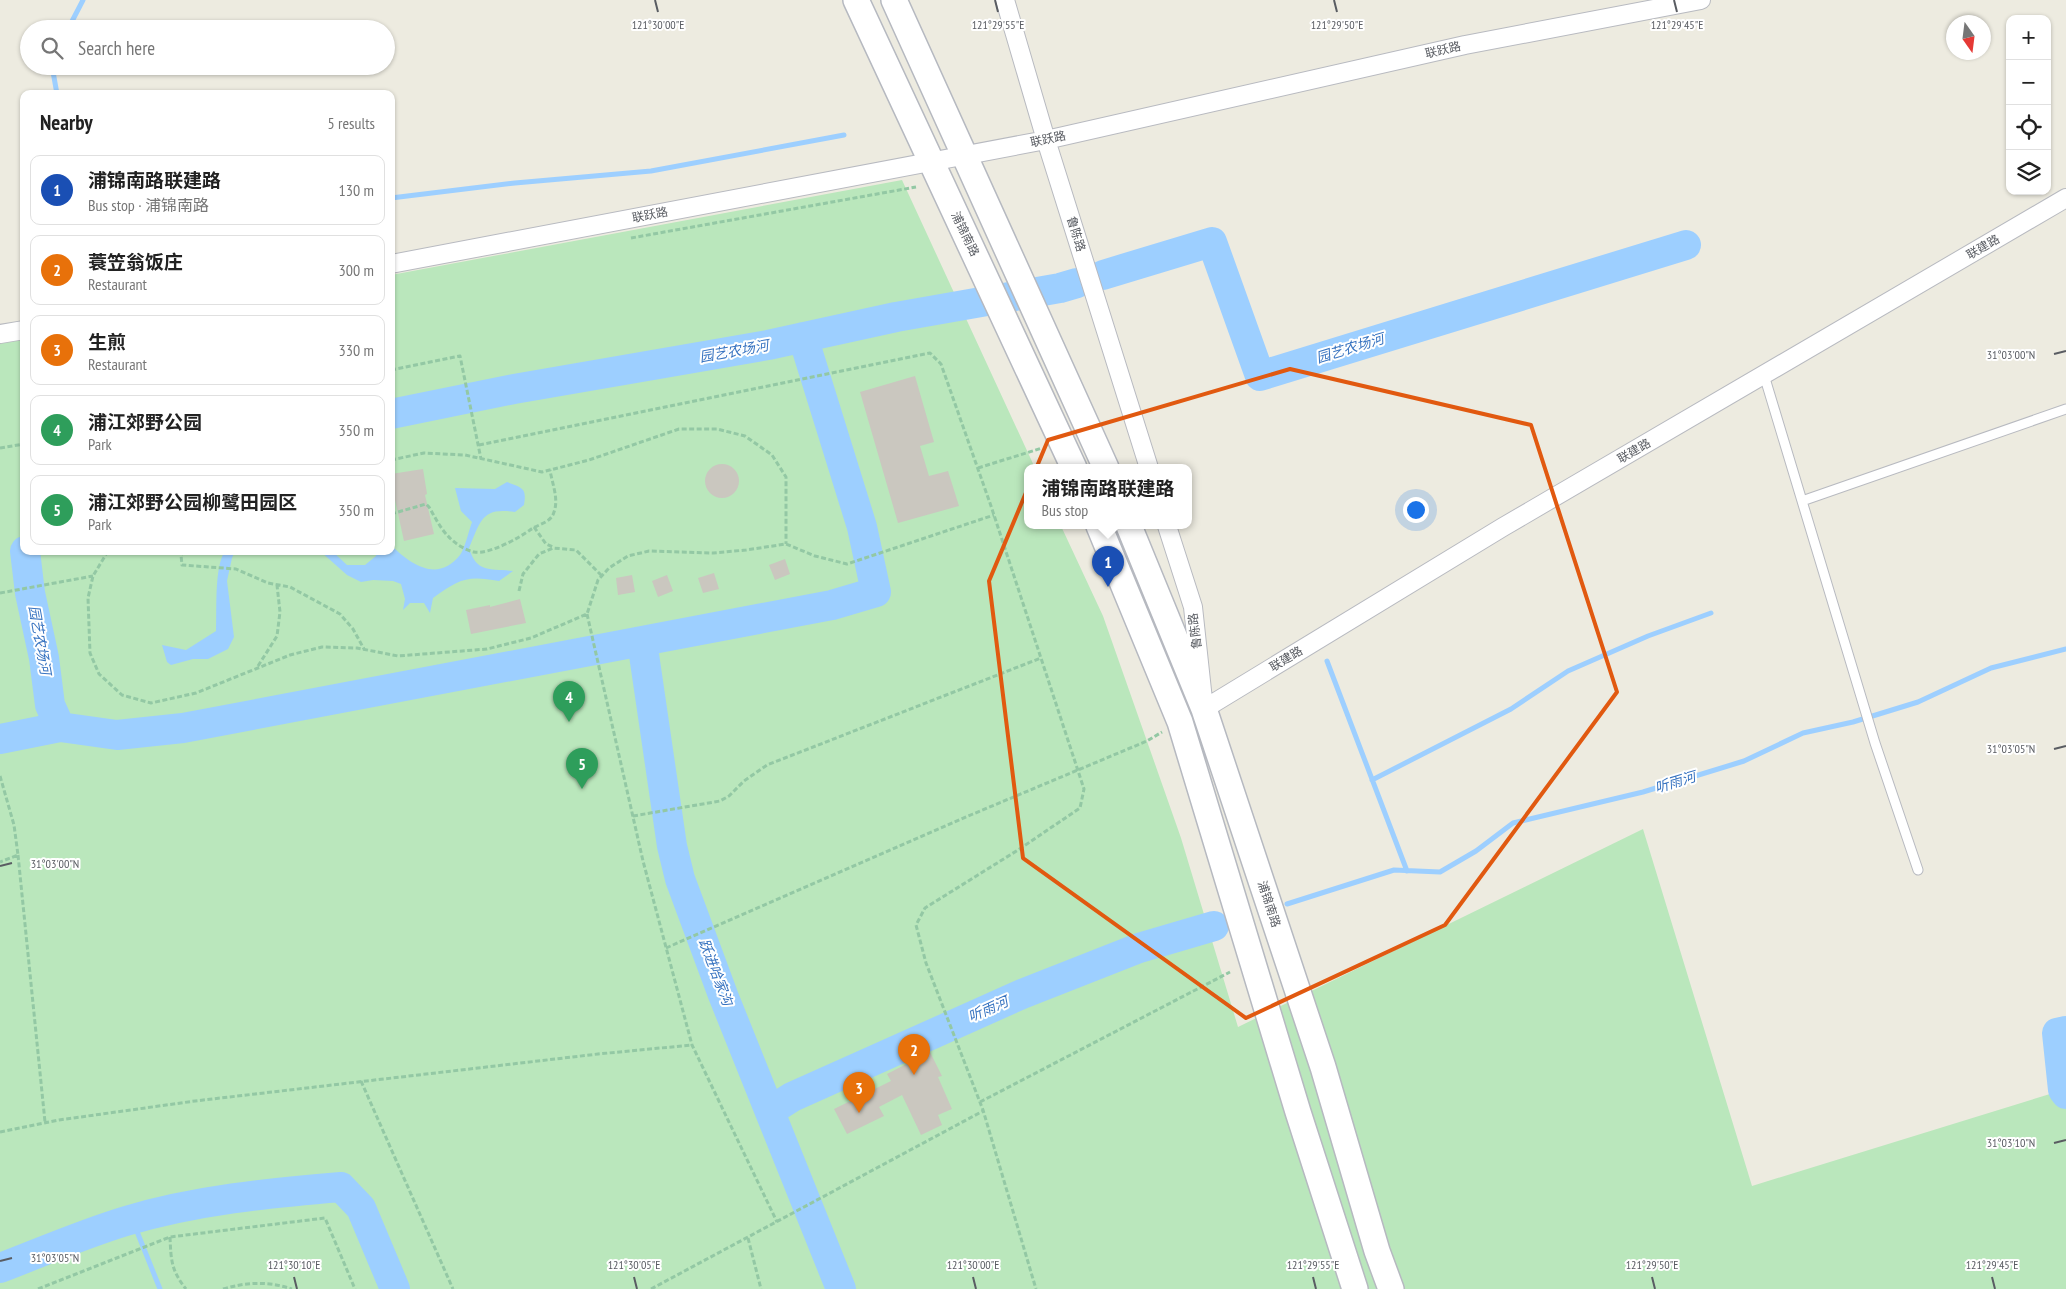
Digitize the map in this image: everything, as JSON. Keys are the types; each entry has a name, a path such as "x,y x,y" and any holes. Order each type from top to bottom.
{"main road":[{"name":"浦锦南路","path":"856,0 1072,464"},
{"path":"894,0 1104,464"},
{"path":"1100,529 1122,576 1180,722 1298,1112 1355,1289"},
{"name":"浦锦南路","path":"1130,529 1204,709 1320,1059 1377,1251 1391,1289"}],"street":[{"name":"鲁陈路","path":"1005,0 1046,140 1148,464"},
{"name":"联跃路","path":"395,263 1046,140 1466,45 1701,0"},
{"name":"联建路","path":"1204,709 1495,532 2066,198"},
{"path":"0,334 20,331"},
{"name":"鲁陈路","path":"1168,529 1193,607 1204,709"}],"lane":[{"path":"1764,374 1875,743 1918,870"},
{"path":"1802,501 2066,409"}],"path":[{"path":"479,445 930,353 941,364 994,515 1084,789 1080,808 1018,850 925,908 916,925 926,963 983,1110 1036,1289"},
{"path":"395,369 460,356 481,459"},
{"path":"395,459 424,453 465,454 542,472 589,460 679,429 717,428 745,436 772,454 786,477 786,544"},
{"path":"978,468 1062,441"},
{"path":"0,448 20,445"},
{"path":"395,513 426,504 447,536 460,546 475,553 520,537 547,522 554,513 556,497 550,470"},
{"path":"777,1222 692,1045 633,816 587,614 598,580 609,568 628,556 649,552 713,553 786,544 815,556 848,564 994,515"},
{"path":"534,528 546,544 553,548 576,550 602,576"},
{"path":"519,591 523,574 539,554 553,548"},
{"path":"106,555 93,576 88,598 90,653 99,674 122,694 151,702 196,693 290,655 322,647 364,649 398,656 487,649 531,638 587,614"},
{"path":"181,555 182,565 236,569 277,585 290,587 340,614 353,629 364,649"},
{"path":"0,593 93,576"},
{"path":"258,667 278,636 280,612 277,585"},
{"path":"633,816 720,801 729,796 744,781 776,762 1041,658"},
{"path":"666,948 1077,769 1147,741 1180,722"},
{"path":"0,776 14,825 18,855 44,1122"},
{"path":"0,862 18,855"},
{"path":"980,1102 1230,972"},
{"path":"0,1132 44,1122 195,1101 588,1055 692,1045"},
{"path":"361,1081 453,1289"},
{"path":"651,1289 983,1110"},
{"path":"38,1289 122,1254 170,1237 325,1218 355,1289"},
{"path":"170,1237 171,1260 175,1275 186,1289"},
{"path":"748,1238 761,1289"},
{"path":"223,1289 249,1282 277,1284 292,1289"}],"highlighted area":[{"path":"1290,369 1531,425 1617,692 1445,925 1246,1018 1023,858 989,581 1048,440"}],"green space":[{"path":"902,180 1033,464 1024,464 1024,529 1062,529 1103,616 1181,838 1238,1027 1643,829 1752,1186 2063,1090 2066,1093 2066,1289 0,1289 0,343 20,340 20,555 395,555 395,274"}],"water":[{"path":"507,482 522,489 525,495 524,505 515,512 504,511 489,514 480,523 469,548 472,556 480,566 513,571 499,581 479,578 464,580 450,586 433,598 430,613 424,603 410,603 403,610 405,599 401,584 393,581 373,580 361,582 347,575 324,555 336,555 347,565 365,565 376,555 395,555 395,548 407,559 425,568 443,568 452,563 462,552 472,522 461,511 455,488 495,489"},
{"path":"223,555 233,555 227,581 234,637 228,649 208,659 193,659 171,665 167,662 162,645 186,650 216,631 216,601"}],"building":[{"path":"915,376 934,442 920,446 929,476 948,471 959,506 898,523 860,392"},
{"path":"722,464 729,465 734,469 738,474 738,488 734,493 729,497 722,498 715,497 710,493 706,488 705,481 706,474 710,469 715,465"},
{"path":"423,469 427,494 425,495 434,534 404,541 395,500 395,473"},
{"path":"785,559 790,574 775,580 769,565"},
{"path":"714,573 719,589 703,593 698,578"},
{"path":"632,575 635,592 618,595 616,578"},
{"path":"667,575 673,591 658,597 652,581"},
{"path":"520,599 526,623 471,634 466,610 490,605 490,607"},
{"path":"930,1052 942,1076 938,1077 952,1109 938,1115 942,1125 921,1135 902,1095 879,1107 884,1116 847,1134 834,1109 891,1081 887,1074"}],"waterway":[{"path":"73,20 83,0"},
{"path":"54,75 56,90"},
{"path":"395,198 515,183 651,171 844,135"},
{"name":"园艺农场河","path":"1103,275 1212,242 1260,376 1686,245"},
{"name":"园艺农场河","path":"395,413 514,389 768,345 896,317 1060,288 1077,283"},
{"path":"0,739 60,727 117,735 183,728 832,605 876,592 862,527 803,337"},
{"name":"园艺农场河","path":"25,555 30,593 44,658 50,705 60,727"},
{"path":"1372,780 1511,709 1568,671 1648,636 1711,613"},
{"name":"跃进哈家沟","path":"642,641 672,846 680,879 723,995 841,1289"},
{"name":"听雨河","path":"1287,904 1394,870 1440,872 1476,851 1513,823 1643,792 1744,761 1803,733 1853,722 1918,702 1991,668 2066,649"},
{"path":"1327,661 1407,871"},
{"name":"听雨河","path":"770,1111 792,1097 1022,994 1139,948 1214,926"},
{"path":"2066,1031 2057,1033 2063,1090 2066,1094"},
{"path":"0,1268 94,1232 152,1214 233,1198 341,1187 361,1208 395,1289"},
{"path":"132,1219 160,1289"}],"place":[{"name":"浦锦南路联建路","path":"1108,587"},
{"name":"浦江郊野公园","path":"569,722"},
{"name":"浦江郊野公园柳鹭田园区","path":"582,789"},
{"name":"蓑笠翁饭庄","path":"914,1075"},
{"name":"生煎","path":"859,1113"}]}
